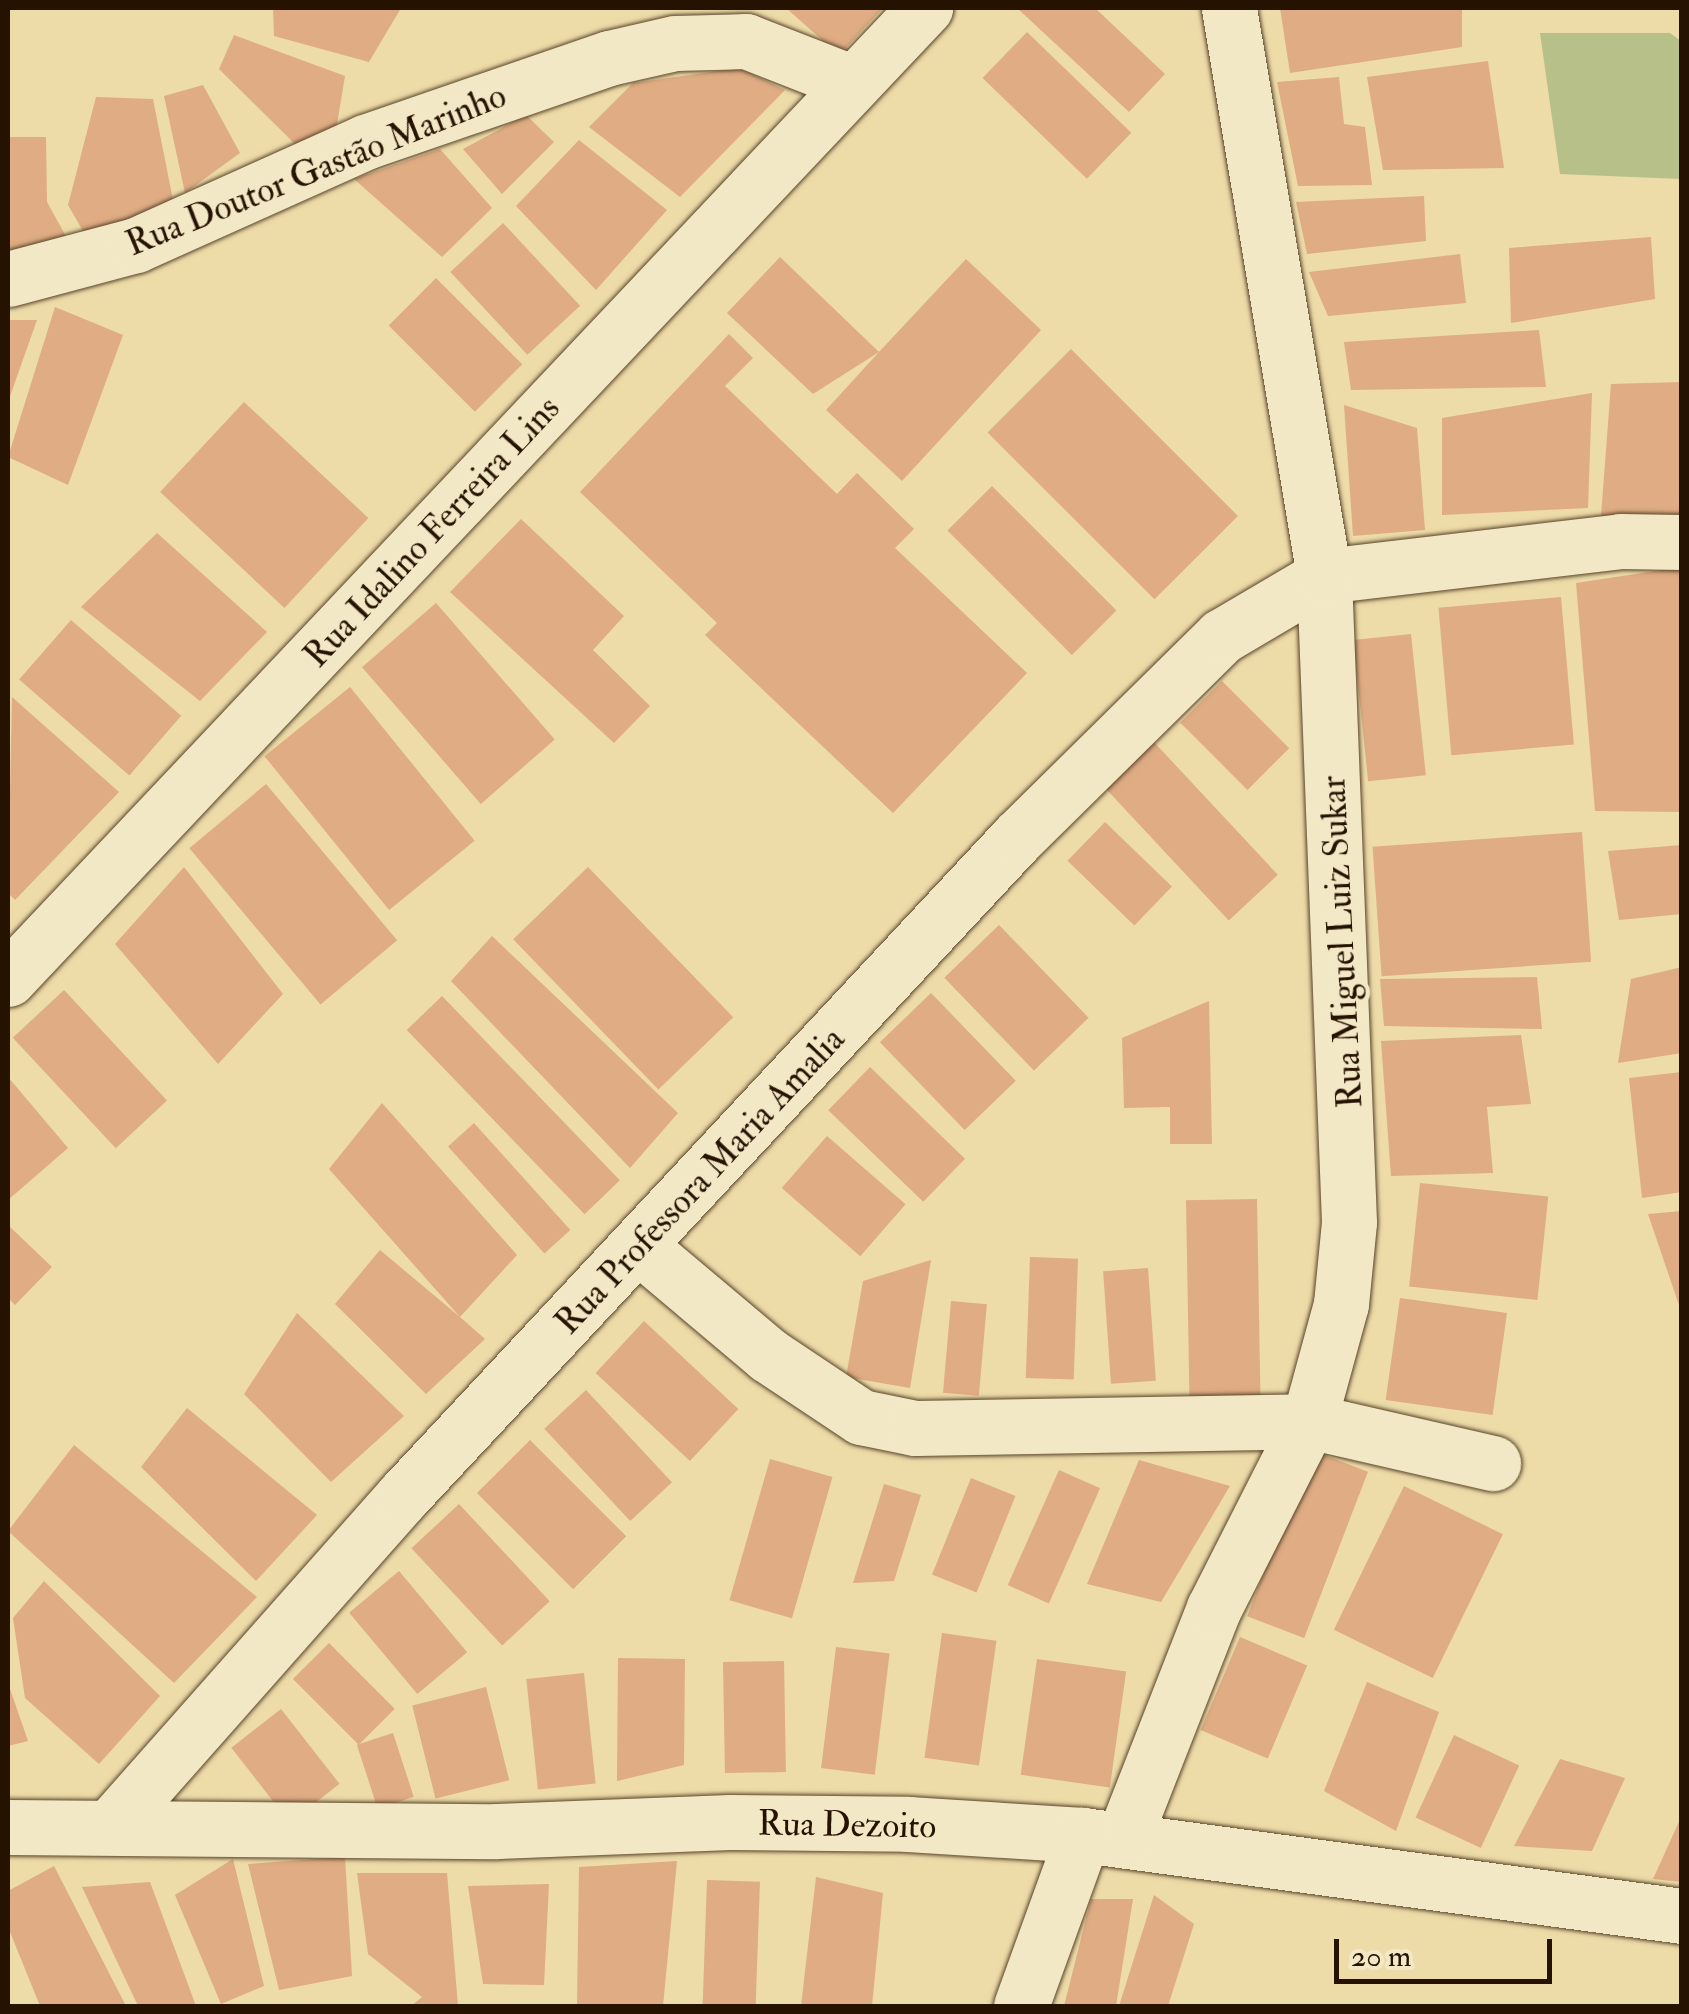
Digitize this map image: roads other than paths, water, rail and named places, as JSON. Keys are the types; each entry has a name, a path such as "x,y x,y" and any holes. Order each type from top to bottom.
{"street":[{"name":"Rua Idalino Ferreira Lins","path":"8,979 925,8"},
{"name":"Rua Miguel Luiz Sukar","path":"1021,2006 1309,1422 1341,1304 1349,1222 1324,576 1229,8"},
{"name":"Rua Doutor Gastão Marinho","path":"8,279 136,246 365,142 609,58 675,43 746,41 853,83"},
{"path":"1324,576 1620,541 1682,542"},
{"name":"Rua Professora Maria Amalia","path":"111,1826 402,1496 641,1248 1132,719 1222,636 1324,576"},
{"path":"641,1248 768,1355 860,1417 915,1428 1309,1422 1493,1462"},
{"name":"Rua Dezoito","path":"8,1828 497,1831 730,1822 1103,1838 1682,1916"}]}
